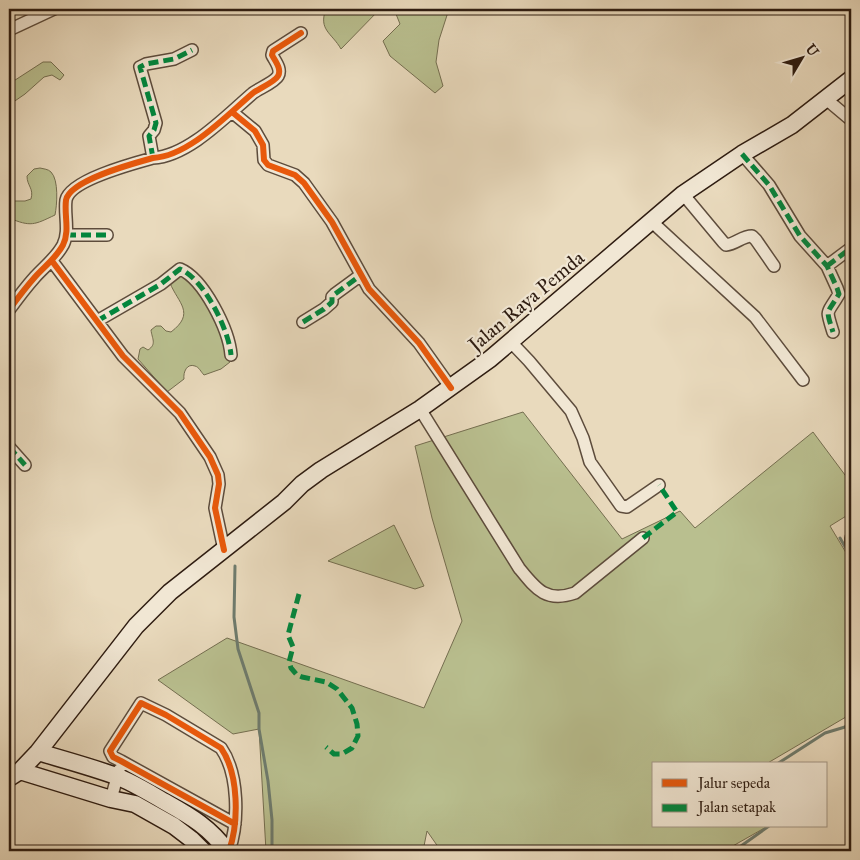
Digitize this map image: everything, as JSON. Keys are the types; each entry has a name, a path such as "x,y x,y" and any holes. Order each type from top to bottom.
{"main road":[{"name":"Jalan Raya Pemda","path":"14,775 38,752 136,626 170,592 284,502 302,484 321,470 420,409 490,359 598,269 683,194 742,154 792,125 851,79"},
{"path":"38,752 74,762 119,769 206,827 228,851"},
{"path":"66,784 74,762"},
{"path":"14,775 66,784 111,799 134,804 174,826 203,851"}],"street":[{"path":"9,30 35,13 54,9"},
{"path":"9,310 35,277 52,261 64,243 66,235 66,200 71,191 89,179 183,148 209,132 253,93 276,78 279,74 279,68 272,55 273,51 301,33"},
{"path":"153,158 149,136 156,127 156,124 140,67 146,64 174,59 192,50"},
{"path":"826,99 851,120"},
{"path":"232,112 255,131 263,146 264,160 268,164 295,175 304,183 332,222 378,300 419,343 451,388"},
{"path":"742,154 769,185 800,236 827,266 838,294 829,306 828,313 833,332"},
{"path":"683,194 726,245 747,236 752,236 774,266"},
{"path":"651,221 749,310 803,380"},
{"path":"66,235 107,235"},
{"path":"827,266 851,248"},
{"path":"52,261 122,356 180,413 210,457 218,475 219,484 215,508 224,550"},
{"path":"97,321 161,284 180,269 190,276 216,308 230,342 231,355"},
{"path":"303,322 324,309 332,302 334,294 361,274"},
{"path":"510,341 570,411 578,426 590,462 621,506 627,507 659,485"},
{"path":"420,409 519,568 541,592 552,596 567,596 575,593 643,538"},
{"path":"9,447 25,465"},
{"path":"111,799 119,769 110,751 141,703 166,715 221,748 227,756 233,775 236,805 235,824 228,851"},
{"path":"119,769 235,824"}],"green space":[{"path":"326,9 380,9 341,49 325,27 324,16"},
{"path":"394,9 449,9 439,40 436,62 443,86 435,93 390,56 383,41 400,24"},
{"path":"43,62 51,62 64,75 60,80 52,75 44,77 9,105 9,84"},
{"path":"40,168 50,171 54,176 57,199 55,215 32,224 9,218 9,201 31,199 32,192 27,176 34,169"},
{"path":"177,271 197,285 229,340 230,362 221,369 204,375 199,368 192,365 185,371 184,379 167,392 138,359 140,349 143,347 148,350 152,346 151,330 156,326 161,326 166,331 171,332 183,319 183,308 170,283"},
{"path":"523,412 622,539 680,511 695,528 813,432 851,483 851,513 830,526 851,561 851,714 769,762 652,762 652,828 764,828 724,851 441,851 427,831 423,851 266,851 259,729 233,734 158,680 227,638 424,708 462,621 432,518 415,446"},
{"path":"394,525 424,586 415,589 328,561"}],"waterway":[{"path":"840,538 851,557"},
{"path":"235,566 234,617 238,649 259,713 259,729 268,781 272,820 272,851"},
{"path":"780,762 825,733 845,727 851,720"},
{"path":"734,851 766,828"}],"marked path":[{"path":"153,158 149,136 154,130 156,123 140,67 146,64 174,59 192,50"},
{"path":"742,154 769,185 800,236 827,266 839,294 828,312 833,332"},
{"path":"66,235 107,235"},
{"path":"827,266 851,248"},
{"path":"97,321 161,284 180,269 198,283 214,306 226,332 231,355"},
{"path":"303,322 324,309 332,302 332,297 335,294 361,275"},
{"path":"9,447 25,465"},
{"path":"643,538 677,512 659,485"},
{"path":"299,594 288,635 293,647 289,662 291,668 297,675 326,682 337,689 352,708 357,724 358,736 352,748 342,754 334,754 326,747"}],"cycle path":[{"path":"9,310 63,245 66,234 66,200 70,193 104,173 144,160 167,156 207,133 253,93 278,76 278,65 272,55 273,51 301,33"},
{"path":"232,112 255,131 263,145 264,160 268,165 295,175 304,183 332,222 369,289 419,343 451,388"},
{"path":"52,261 123,356 180,413 210,457 218,475 219,484 215,508 224,550"},
{"path":"229,851 232,839 234,826 236,813 234,784 227,759 221,748 166,715 141,703 110,751 113,757 121,761 235,824"}]}
